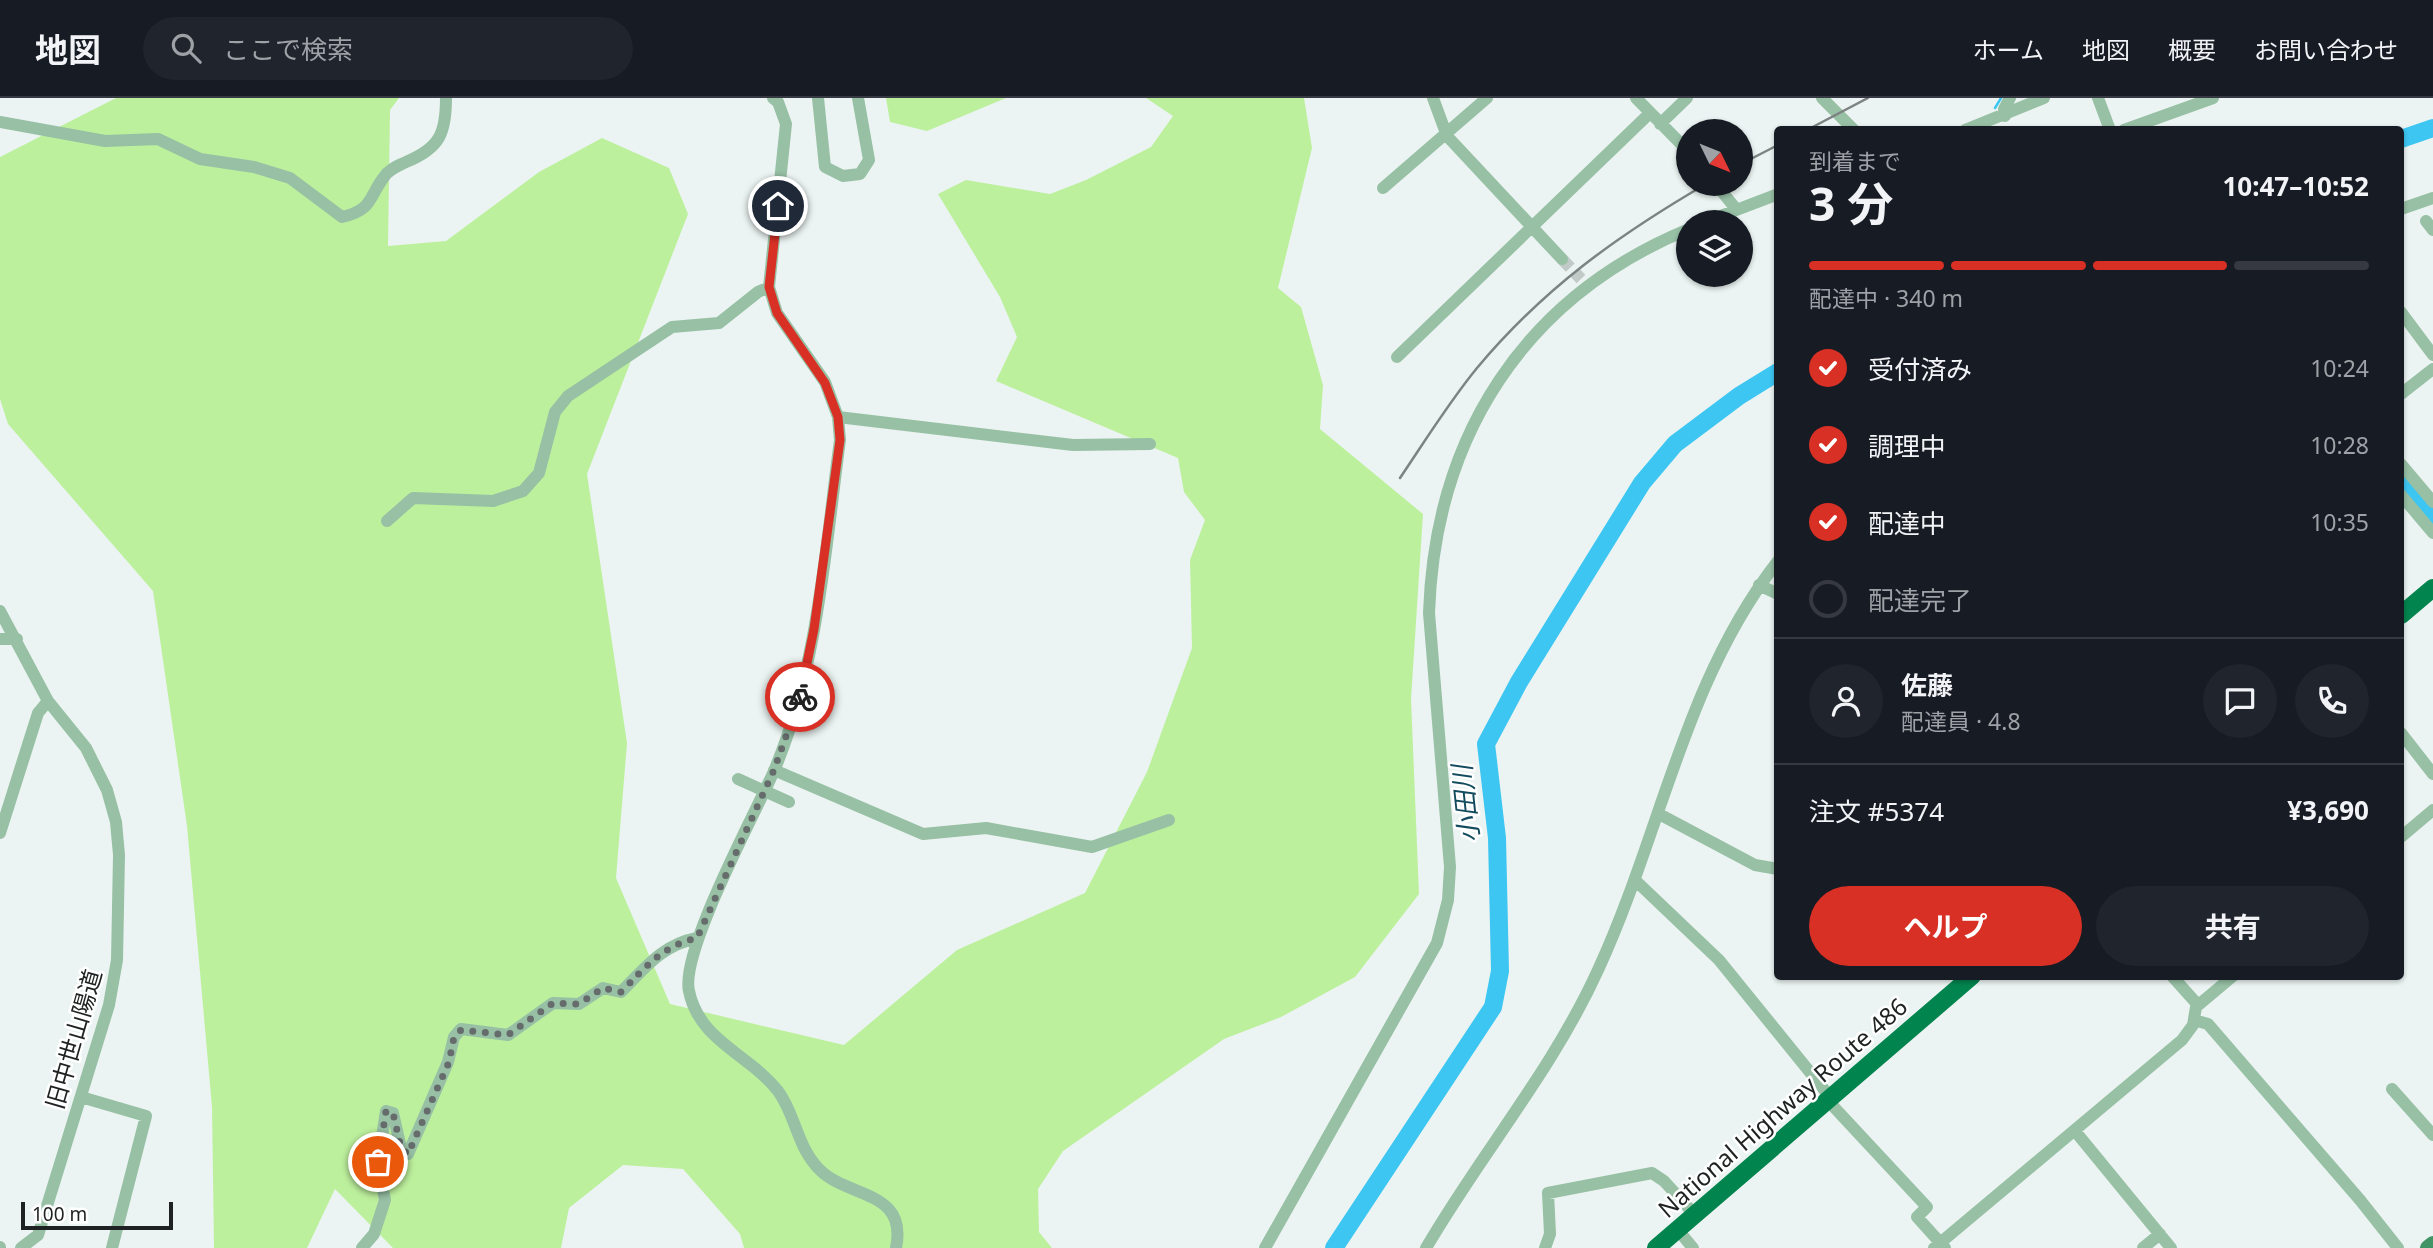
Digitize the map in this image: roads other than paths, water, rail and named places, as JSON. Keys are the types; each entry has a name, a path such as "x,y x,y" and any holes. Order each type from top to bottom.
{"highway":[{"path":"2404,612 2433,588"},
{"name":"National Highway Route 486","path":"1657,1248 1962,980"}],"main road":[{"path":"2428,1248 2433,1244"}],"street":[{"path":"0,122 105,141 158,139 200,159 254,167 290,178 342,217 368,206 383,178 395,167 425,155 446,124 446,98"},
{"path":"773,98 778,102 786,124 769,287 777,313 825,383 838,417 840,440 814,629 798,709 774,770 697,938 688,988 693,1007 707,1029 755,1067 779,1093 805,1151 821,1171 885,1205 897,1221 896,1248"},
{"path":"818,98 825,167 843,176 860,174 869,160 858,98"},
{"path":"1433,98 1447,135 1562,260"},
{"path":"1383,188 1487,98"},
{"path":"1636,98 1676,139"},
{"path":"1660,124 1687,98"},
{"path":"1822,98 1850,126"},
{"path":"2005,116 2004,109 2010,98"},
{"path":"1976,126 2044,98"},
{"path":"2098,98 2108,126"},
{"path":"2135,126 2213,98"},
{"path":"1397,357 1650,113"},
{"path":"1725,196 1736,209 1774,195"},
{"path":"2404,208 2433,198"},
{"path":"1265,1248 1437,943 1448,900 1450,867 1429,613 1430,570 1454,467 1476,416 1506,368 1584,281 1654,243 1676,234"},
{"path":"387,521 413,498 493,500 523,491 538,473 555,412 568,396 672,327 719,323 758,292 769,287"},
{"path":"2404,316 2433,355"},
{"path":"2404,392 2433,369"},
{"path":"838,417 1073,445 1150,444"},
{"path":"2404,468 2433,502"},
{"path":"2404,499 2433,533"},
{"path":"1426,1248 1562,1043 1599,968 1636,880 1681,743 1704,684 1759,585 1774,566"},
{"path":"1759,585 1774,592"},
{"name":"旧中世山陽道","path":"0,611 48,702 86,748 107,790 116,822 119,855 119,923 113,987 38,1235 21,1248"},
{"path":"0,639 16,639"},
{"path":"0,833 38,713 48,702"},
{"path":"2404,737 2433,774"},
{"path":"774,770 923,834 986,828 1092,847 1169,820"},
{"path":"738,779 789,802"},
{"path":"2404,834 2433,810"},
{"path":"1659,814 1755,865 1774,868"},
{"path":"1636,880 1719,960 1828,1098 1927,1207 1917,1217 1940,1246 2182,1040 2194,1020 2198,1005 2227,980"},
{"path":"362,1248 374,1234 385,1200 378,1162 386,1111 393,1113 401,1148 408,1154 449,1062 454,1037 461,1030 508,1035 553,1003 579,1004 603,988 621,992 660,953 682,941 697,938"},
{"path":"2176,980 2198,1005"},
{"path":"2194,1020 2207,1024 2398,1248"},
{"path":"2392,1089 2433,1135"},
{"path":"81,1097 146,1116 113,1248"},
{"path":"2075,1131 2171,1248"},
{"path":"1545,1248 1550,1234 1548,1193 1633,1174 1652,1173 1664,1181 1694,1214"},
{"path":"1678,1230 1693,1248"},
{"path":"2143,1248 2160,1234"}],"waterway":[{"path":"1995,108 2001,98"},
{"name":"小田川","path":"2404,138 2433,128"},
{"name":"小田川","path":"1334,1248 1493,1007 1500,971 1497,838 1486,744 1519,682 1642,483 1675,444 1739,396 1774,374"},
{"path":"2404,484 2433,516"}],"tunnel":[{"path":"1562,259 1581,279"}],"railway":[{"path":"1815,126 1868,98"},
{"path":"1754,157 1774,147"},
{"path":"1400,478 1467,381 1502,339 1555,288 1583,266 1642,223 1686,196"}]}
